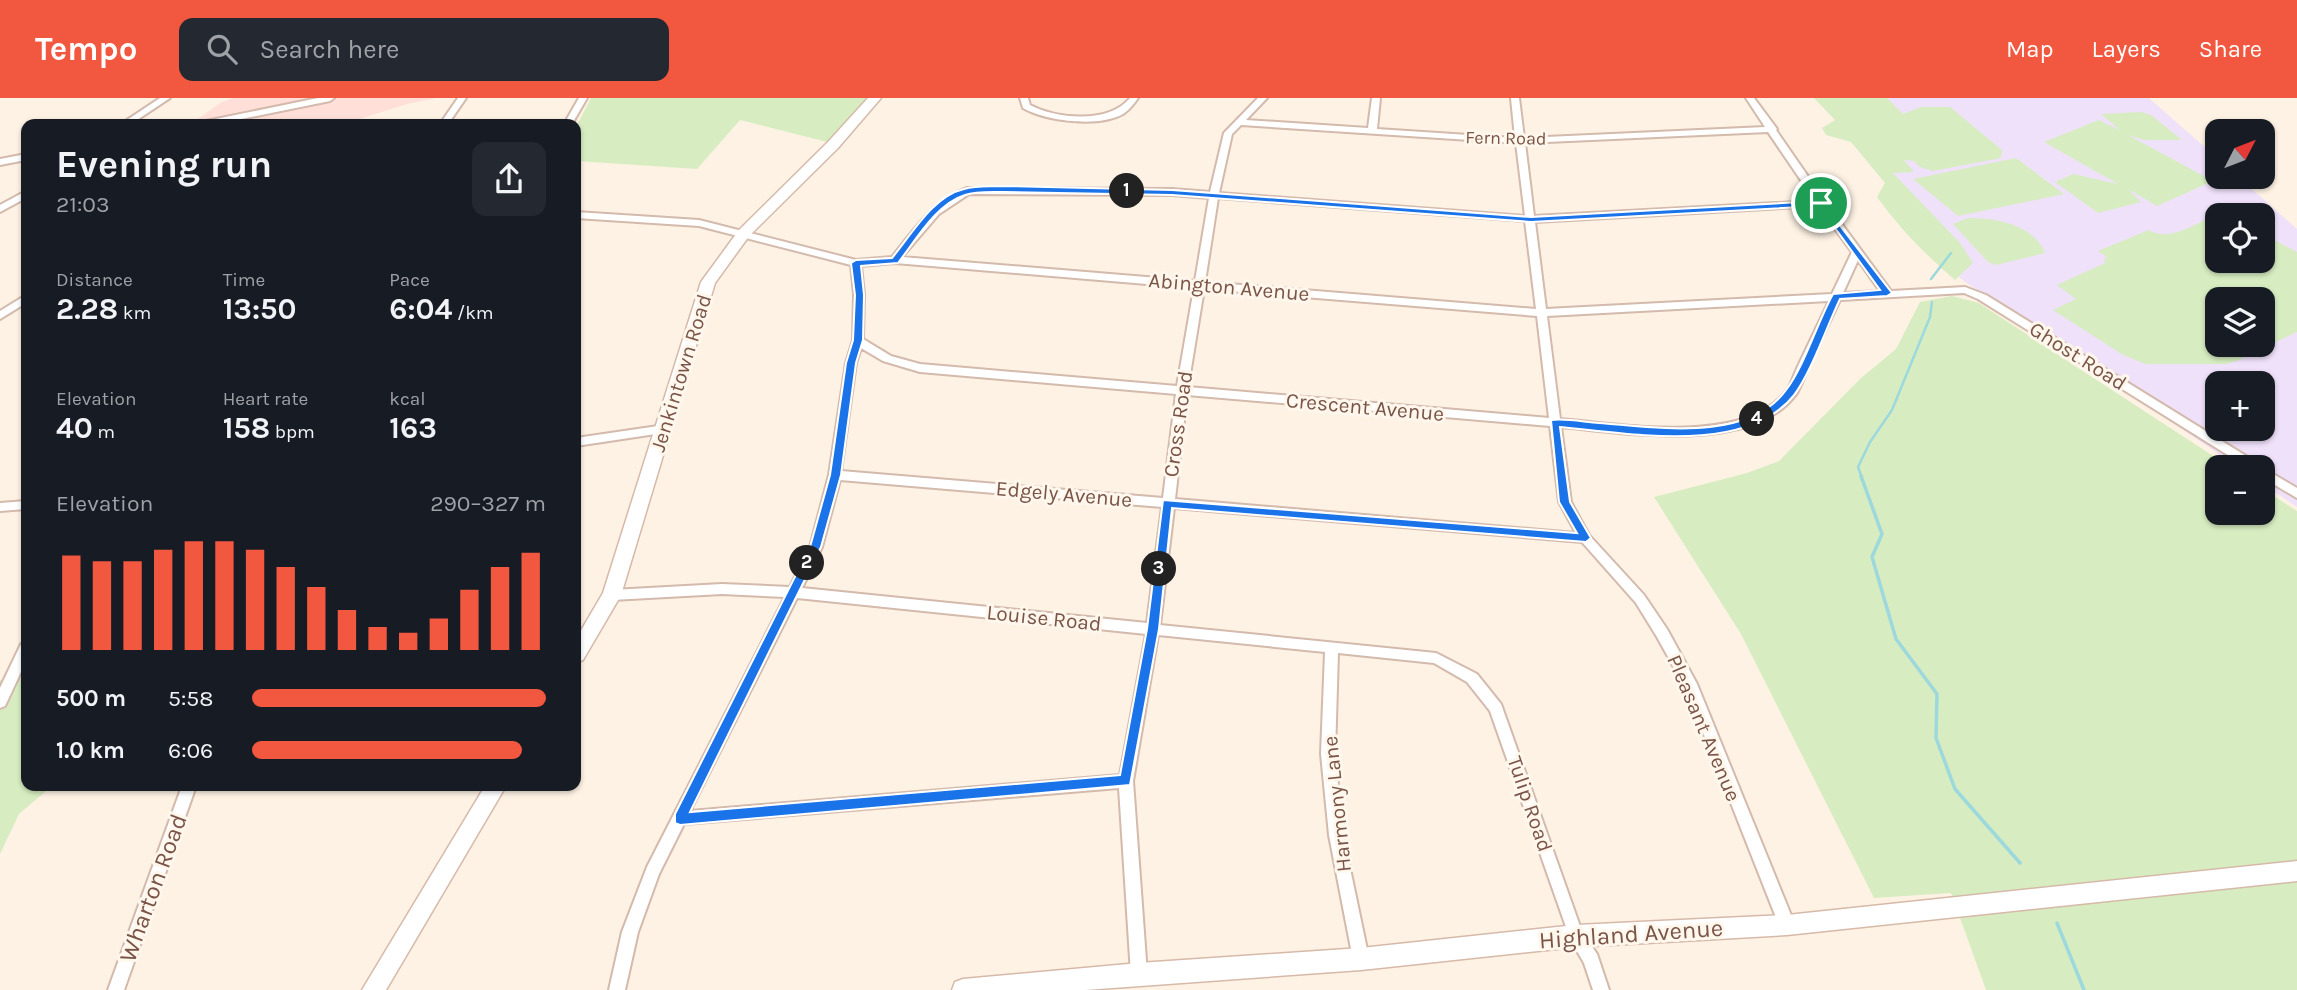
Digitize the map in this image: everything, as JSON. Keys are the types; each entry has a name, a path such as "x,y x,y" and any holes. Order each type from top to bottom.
{"street":[{"path":"133,119 166,98"},
{"path":"230,119 330,98"},
{"path":"447,119 462,98"},
{"path":"571,119 583,98"},
{"name":"Jenkintown Road","path":"581,646 612,596 708,282 744,233 833,145 875,98"},
{"path":"1024,98 1031,111 1048,116 1100,117 1123,111 1134,98"},
{"name":"Cross Road","path":"1139,974 1125,781 1153,629 1182,391 1214,196 1228,133 1263,98"},
{"path":"1373,132 1376,98"},
{"name":"Pleasant Avenue","path":"1515,98 1564,502 1586,538 1640,599 1692,688 1787,925"},
{"path":"1750,98 1821,203 1887,293"},
{"name":"Fern Road","path":"1240,122 1520,141 1773,129"},
{"path":"0,162 21,158"},
{"path":"895,261 936,210 952,197 967,191 1172,192 1531,219 1821,203"},
{"path":"0,209 21,197"},
{"name":"Abington Avenue","path":"581,215 699,223 856,263 895,261 1539,313 1887,293"},
{"name":"Crescent Avenue","path":"858,340 878,356 920,368 1675,433 1728,428 1758,419 1777,407 1791,391 1857,252"},
{"path":"617,990 630,932 652,872 816,547 835,475 851,363 858,340 859,295 856,263"},
{"name":"Ghost Road","path":"1887,293 1958,289 1982,297 2236,455"},
{"path":"0,316 21,301"},
{"path":"581,441 665,429"},
{"name":"Edgely Avenue","path":"835,475 1586,538"},
{"path":"2275,480 2297,494"},
{"path":"0,507 21,505"},
{"name":"Louise Road","path":"612,596 722,589 791,592 1436,658 1472,678"},
{"name":"Harmony Lane","path":"1332,647 1328,754 1336,835 1361,959"},
{"path":"0,702 21,658"},
{"name":"Tulip Road","path":"1472,678 1496,708 1576,936 1591,959 1601,990"},
{"path":"680,818 1125,781"},
{"name":"Wharton Road","path":"116,990 187,791"},
{"path":"373,990 493,791"},
{"name":"Highland Avenue","path":"963,990 1139,974 1361,959 1576,936 1787,925 2297,871"}],"shaded area":[{"path":"233,98 436,98 360,119 198,119 220,103"},
{"path":"1822,98 2149,98 2205,147 2205,189 2252,189 2268,203 2205,203 2205,273 2275,273 2275,210 2297,229 2297,507 2275,492 2275,455 2220,455 1961,279"}],"green space":[{"path":"591,98 867,98 827,142 740,120 697,169 581,161 580,119"},
{"path":"1814,98 1887,98 1903,114 1921,107 1950,107 2002,150 2001,158 1933,171 1920,167 1914,161 1904,160 1914,172 1893,173 1960,243 1973,263 1955,280 1914,241 1886,209 1877,197 1885,183 1851,142 1826,135 1822,128 1835,120"},
{"path":"2141,112 2151,115 2182,140 2144,140 2128,135 2205,177 2205,185 2157,206 2128,189 2141,202 2098,213 2055,182 2073,174 2118,184 2044,142 2099,120 2121,131 2101,114"},
{"path":"2016,158 2064,194 1958,216 1913,179"},
{"path":"1968,218 2001,221 2022,229 2032,235 2045,253 1996,265 1988,262 1953,224"},
{"path":"2205,220 2205,273 2275,273 2275,240 2297,252 2297,332 2275,343 2275,287 2205,287 2205,357 2245,357 2226,364 2146,364 2123,355 2053,310 2076,299 2057,285 2105,263 2104,259 2107,257 2098,251 2149,230 2165,234"},
{"path":"1952,296 1979,303 2212,455 2205,455 2205,525 2275,525 2275,497 2297,511 2297,990 1986,990 1951,893 1874,898 1741,634 1654,497 1747,473 1779,461 1861,378 1896,349 1920,302"},
{"path":"21,677 21,791 46,791 19,814 0,854 0,680"}],"waterway":[{"path":"1931,279 1951,253"},
{"path":"1862,478 1858,467 1870,442 1892,410 1930,317 1932,302"},
{"path":"1861,476 1882,534 1872,557 1896,639 1937,694 1936,738 1955,789 2020,863"},
{"path":"2057,923 2084,990"}],"route":[{"path":"1004,189 1172,192 1531,219 1821,203 1887,293 1837,296 1791,391 1777,407 1758,419 1728,428 1675,433 1555,423 1564,502 1586,538 1167,503 1153,629 1125,781 680,818 791,592 816,547 835,475 851,363 858,340 859,295 856,263 895,261 936,210 952,197 967,191 1004,189"}]}
